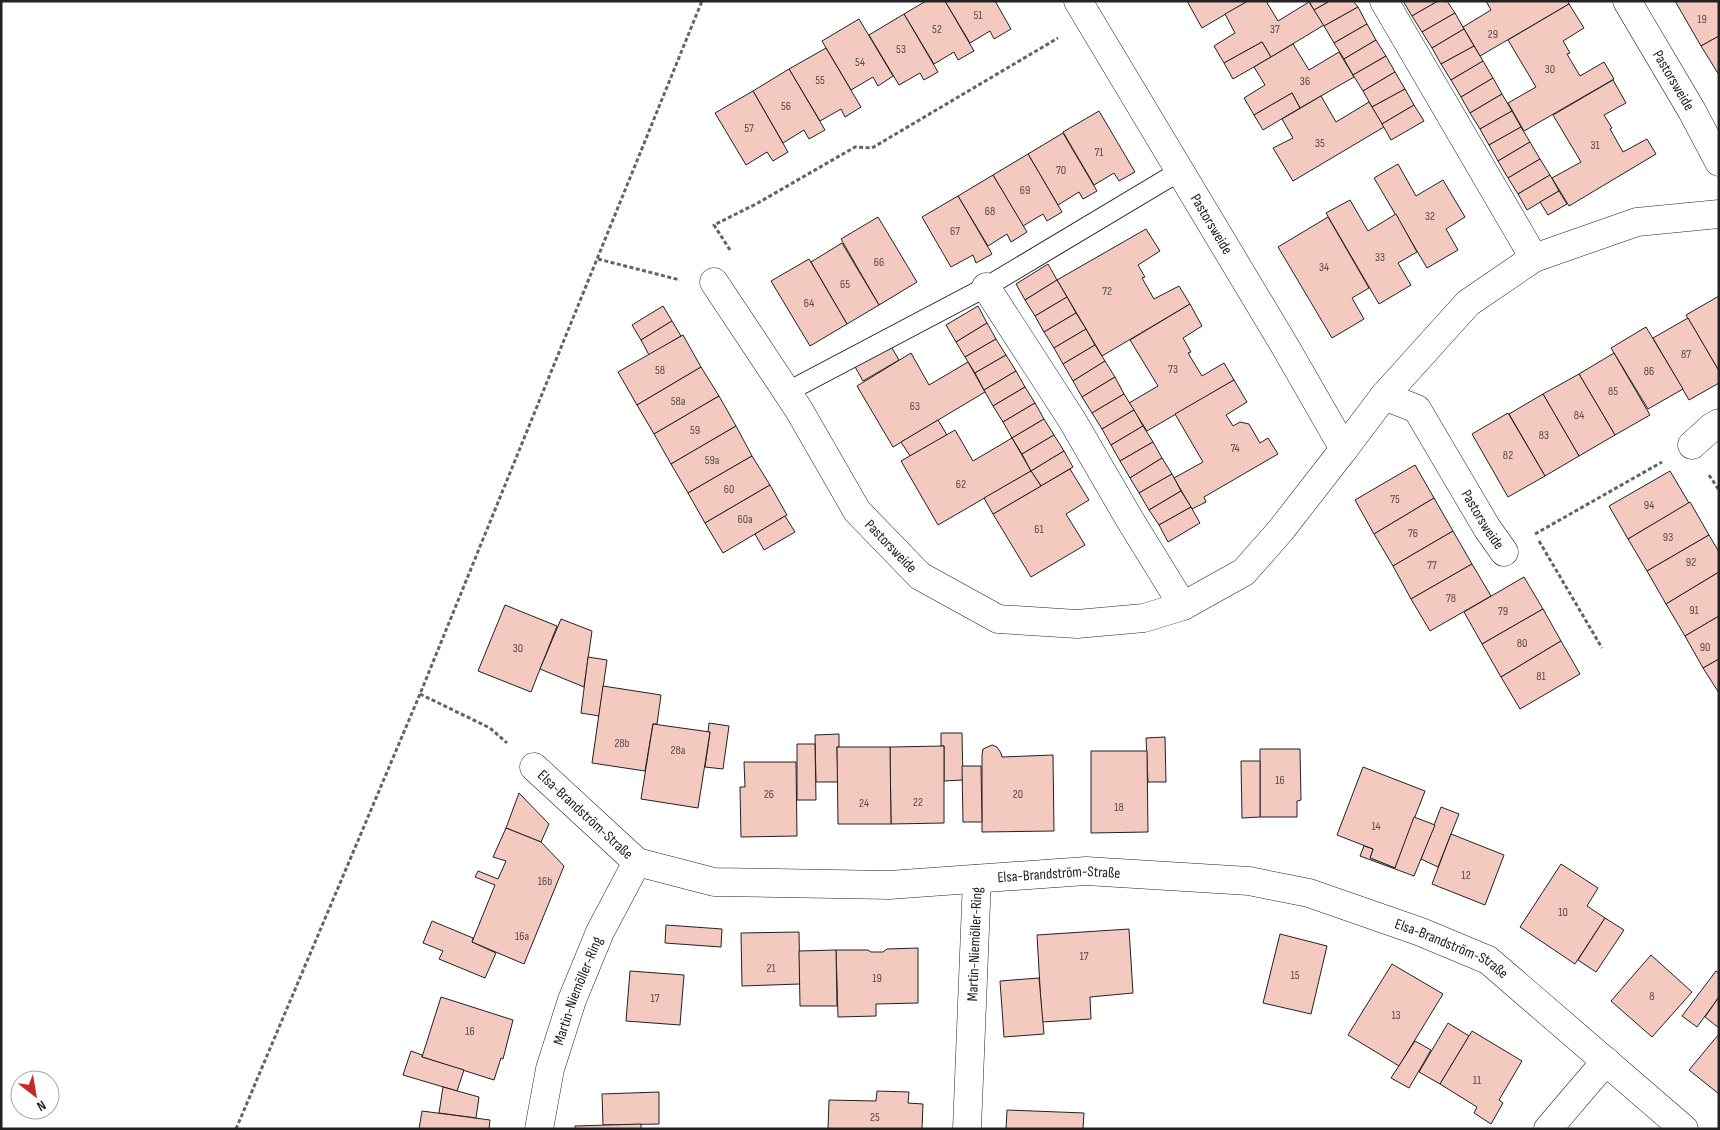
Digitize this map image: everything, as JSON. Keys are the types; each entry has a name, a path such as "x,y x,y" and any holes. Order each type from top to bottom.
{"street":[{"path":"1384,1 1534,258"},
{"name":"Pastorsweide","path":"1627,1 1692,111 1719,162"},
{"name":"Pastorsweide","path":"1083,10 1286,348 1344,449"},
{"name":"Pastorsweide","path":"714,282 787,392 857,511 920,576 998,620 1077,624 1144,618 1184,606 1244,572 1281,530 1384,396 1468,303 1534,258 1636,222 1719,214"},
{"path":"986,287 1072,420 1130,520 1184,606"},
{"name":"Pastorsweide","path":"1384,396 1417,409 1487,528 1504,552"},
{"path":"1692,445 1719,423"},
{"name":"Elsa-Brandström-Straße","path":"534,767 637,862 714,882 889,885 1086,871 1249,881 1308,893 1421,932 1488,960 1684,1129"},
{"name":"Martin-Niemöller-Ring","path":"539,1129 550,1069 572,1000 600,932 637,862"},
{"name":"Martin-Niemöller-Ring","path":"967,1129 977,879"},
{"path":"1548,1129 1606,1061"}],"lane":[{"path":"787,392 986,287 1180,171"}],"path":[{"path":"236,1129 420,694 702,1"},
{"path":"598,259 695,283 714,282 739,266 714,225 756,204 855,147 872,148 1083,10"},
{"name":"Pastorsweide","path":"1504,552 1692,445"},
{"path":"1535,534 1602,648"},
{"name":"Elsa-Brandström-Straße","path":"420,694 490,728 534,767"}],"building":[{"path":"926,1 945,1 974,51 958,60 954,52 934,64 904,14"},
{"path":"945,1 995,1 1011,29 994,39 990,31 970,43"},
{"path":"1187,1 1248,1 1202,28"},
{"path":"1248,1 1266,1 1278,21 1309,2 1324,25 1271,57 1262,42 1224,63 1214,46 1235,33 1225,14"},
{"path":"1309,1 1330,1 1314,10"},
{"path":"1330,1 1353,1 1358,7 1324,26 1314,10"},
{"path":"1403,1 1438,1 1412,16"},
{"path":"1438,1 1447,1 1455,13 1422,32 1412,16"},
{"path":"1486,1 1568,1 1569,4 1480,56 1463,27 1491,10"},
{"path":"1675,1 1719,1 1719,36 1701,46"},
{"path":"1569,4 1584,28 1563,41 1570,53 1567,54 1580,76 1604,62 1614,79 1524,131 1508,103 1536,87 1508,40"},
{"path":"1358,7 1367,24 1334,43 1324,26"},
{"path":"1455,13 1464,29 1432,48 1422,32"},
{"path":"904,14 938,72 924,80 920,73 899,85 869,35"},
{"path":"859,19 893,76 878,86 873,77 851,90 822,41"},
{"path":"1367,24 1376,40 1344,59 1334,43"},
{"path":"1464,29 1474,46 1441,64 1432,48"},
{"path":"1719,36 1719,75 1701,46"},
{"path":"1376,40 1386,56 1353,75 1344,59"},
{"path":"1262,42 1271,57 1233,79 1224,63"},
{"path":"1293,44 1309,70 1339,52 1354,77 1300,108 1292,93 1254,115 1244,98 1265,85 1254,67"},
{"path":"1474,46 1483,61 1451,80 1441,64"},
{"path":"826,48 861,107 845,117 841,109 820,121 789,69"},
{"path":"1386,56 1395,72 1363,91 1353,75"},
{"path":"1483,61 1493,78 1461,97 1451,80"},
{"path":"789,69 825,130 809,139 804,130 783,143 753,91"},
{"path":"1395,72 1405,89 1372,107 1363,91"},
{"path":"1493,78 1502,94 1470,113 1461,97"},
{"path":"1613,80 1626,103 1604,115 1623,152 1647,139 1656,154 1569,206 1552,178 1581,162 1553,115"},
{"path":"1405,89 1414,105 1382,124 1372,107"},
{"path":"753,91 788,152 773,161 767,152 746,165 715,113"},
{"path":"1292,93 1300,108 1263,130 1254,115"},
{"path":"1502,94 1512,111 1480,129 1470,113"},
{"path":"1321,96 1336,122 1369,102 1384,127 1293,181 1273,148 1293,138 1282,119"},
{"path":"1414,105 1424,121 1391,140 1382,124"},
{"path":"1099,111 1135,172 1119,181 1114,173 1094,185 1063,132"},
{"path":"1512,111 1521,127 1489,145 1480,129"},
{"path":"1521,127 1530,142 1498,161 1489,145"},
{"path":"1063,133 1097,191 1083,199 1079,192 1058,205 1028,154"},
{"path":"1530,142 1540,159 1508,178 1498,161"},
{"path":"1028,154 1062,212 1047,221 1043,214 1023,226 993,175"},
{"path":"1540,159 1550,175 1518,194 1508,178"},
{"path":"1398,164 1416,196 1443,180 1465,217 1446,229 1458,250 1427,268 1374,178"},
{"path":"993,175 1027,232 1011,242 1007,234 988,246 958,196"},
{"path":"1550,175 1559,191 1527,210 1518,194"},
{"path":"1559,191 1567,204 1548,215 1540,202"},
{"path":"958,196 992,254 976,263 973,255 951,267 922,217"},
{"path":"1350,200 1368,231 1396,214 1417,252 1398,263 1411,285 1379,304 1326,213"},
{"path":"878,217 917,282 879,305 841,239"},
{"path":"1328,217 1369,288 1352,298 1364,319 1332,338 1278,247"},
{"path":"1146,229 1160,251 1138,265 1145,277 1142,278 1154,299 1179,286 1190,304 1102,356 1057,280"},
{"path":"842,243 879,305 847,324 811,262"},
{"path":"809,259 847,324 810,346 771,281"},
{"path":"1048,264 1057,280 1025,300 1016,284"},
{"path":"1057,280 1067,297 1035,316 1025,300"},
{"path":"1719,296 1719,371 1686,315"},
{"path":"1067,297 1076,313 1044,332 1035,316"},
{"path":"1190,304 1202,326 1183,338 1191,352 1188,353 1202,376 1224,363 1234,380 1147,431 1129,403 1158,386 1130,340"},
{"path":"663,306 672,321 641,340 632,325"},
{"path":"978,306 987,323 956,342 946,325"},
{"path":"1076,313 1086,329 1054,348 1044,332"},
{"path":"1688,318 1719,371 1719,383 1689,400 1653,338"},
{"path":"672,321 681,336 649,355 641,340"},
{"path":"987,323 996,339 965,357 956,342"},
{"path":"1646,327 1683,389 1648,409 1611,348"},
{"path":"1086,329 1095,345 1063,364 1054,348"},
{"path":"683,335 701,367 637,405 618,372"},
{"path":"996,339 1006,355 975,373 965,357"},
{"path":"889,343 899,360 863,381 854,365"},
{"path":"1095,345 1105,361 1073,381 1063,364"},
{"path":"911,353 929,385 968,362 985,392 893,447 857,386"},
{"path":"1614,353 1650,415 1615,435 1579,374"},
{"path":"1006,355 1016,371 984,390 975,373"},
{"path":"1105,361 1115,377 1082,397 1073,381"},
{"path":"701,367 719,396 654,434 637,405"},
{"path":"1016,371 1025,387 993,406 984,390"},
{"path":"1579,374 1615,435 1579,456 1543,394"},
{"path":"1115,377 1124,394 1092,413 1082,397"},
{"path":"1234,380 1247,402 1226,415 1233,426 1240,422 1249,424 1260,443 1268,438 1278,454 1204,497 1206,502 1192,509 1174,478 1203,462 1175,414"},
{"path":"1025,387 1035,403 1003,422 993,406"},
{"path":"1124,394 1134,410 1102,429 1092,413"},
{"path":"1543,394 1579,456 1545,476 1509,414"},
{"path":"719,396 736,426 671,464 654,434"},
{"path":"1035,403 1044,419 1012,438 1003,422"},
{"path":"1134,410 1143,426 1111,445 1102,429"},
{"path":"1508,413 1545,476 1508,497 1472,434"},
{"path":"1044,419 1054,435 1022,454 1012,438"},
{"path":"938,420 947,435 910,456 901,442"},
{"path":"736,426 752,456 688,493 671,464"},
{"path":"1143,426 1153,442 1120,461 1111,445"},
{"path":"955,430 973,461 1012,438 1031,471 938,525 901,461"},
{"path":"1054,435 1064,451 1031,471 1022,454"},
{"path":"1153,442 1162,458 1130,478 1120,461"},
{"path":"1064,451 1073,467 1041,486 1031,471"},
{"path":"752,456 770,485 705,523 688,493"},
{"path":"1162,458 1172,474 1139,493 1130,478"},
{"path":"1415,465 1434,498 1374,534 1355,500"},
{"path":"1070,469 1089,500 1066,514 1085,545 1031,577 993,514"},
{"path":"1031,471 1041,486 993,514 984,498"},
{"path":"1670,471 1689,503 1628,539 1609,506"},
{"path":"1172,474 1181,491 1149,510 1139,493"},
{"path":"770,485 787,515 723,553 705,523"},
{"path":"1181,491 1191,507 1159,525 1149,510"},
{"path":"1434,498 1453,531 1393,566 1374,534"},
{"path":"1690,502 1709,535 1647,571 1628,539"},
{"path":"1191,507 1200,523 1168,542 1159,525"},
{"path":"785,516 795,532 764,550 755,534"},
{"path":"1453,531 1472,564 1411,599 1393,566"},
{"path":"1709,535 1719,552 1719,572 1666,604 1647,571"},
{"path":"1472,564 1491,596 1430,631 1411,599"},
{"path":"1719,572 1719,616 1685,636 1666,604"},
{"path":"1524,577 1543,609 1482,644 1464,612"},
{"path":"505,605 557,626 531,692 478,671"},
{"path":"1543,609 1561,641 1501,677 1482,644"},
{"path":"1719,616 1719,659 1703,668 1685,636"},
{"path":"561,619 592,631 584,687 540,669"},
{"path":"1561,641 1580,674 1520,709 1501,677"},
{"path":"588,657 607,660 599,716 581,713"},
{"path":"1719,659 1719,693 1703,668"},
{"path":"603,686 661,695 657,724 653,724 645,771 592,763"},
{"path":"709,723 729,726 723,769 705,767 710,732 708,732"},
{"path":"653,724 710,732 698,808 641,799"},
{"path":"941,733 962,733 963,780 944,781 944,746 941,746"},
{"path":"839,734 839,747 837,747 838,782 816,782 815,735"},
{"path":"1165,737 1166,782 1148,782 1146,738"},
{"path":"797,744 815,744 816,800 797,800"},
{"path":"992,745 997,747 1002,757 1053,755 1054,831 982,832 982,755 983,749"},
{"path":"944,746 944,823 891,824 890,747"},
{"path":"837,747 890,747 891,824 838,824"},
{"path":"1260,749 1300,749 1301,800 1297,801 1297,817 1260,817"},
{"path":"1091,751 1147,751 1148,832 1091,833"},
{"path":"1241,761 1260,761 1260,817 1242,818"},
{"path":"744,762 796,762 797,836 741,837 740,787 745,787"},
{"path":"962,766 981,766 982,822 963,822"},
{"path":"1363,767 1425,791 1395,868 1370,858 1373,849 1337,835"},
{"path":"519,793 549,824 541,842 506,828"},
{"path":"1441,807 1459,814 1438,867 1421,859"},
{"path":"1414,817 1435,825 1414,876 1360,856 1364,846 1373,849 1370,858 1395,868"},
{"path":"506,828 541,842 564,866 524,964 472,942 495,885 475,877 478,871 498,879 506,861 493,857"},
{"path":"1451,834 1504,855 1485,905 1432,884"},
{"path":"1561,864 1598,888 1587,906 1605,918 1575,964 1520,927"},
{"path":"1605,918 1624,930 1596,972 1578,960"},
{"path":"432,921 473,938 472,942 496,953 485,978 439,959 443,951 423,943"},
{"path":"666,925 722,929 721,947 665,943"},
{"path":"1129,929 1133,993 1090,997 1091,1019 1042,1022 1037,935"},
{"path":"799,932 800,984 742,986 741,933"},
{"path":"1280,934 1327,946 1311,1014 1263,1003"},
{"path":"918,948 918,1003 876,1004 876,1016 838,1017 836,950 883,952 887,949"},
{"path":"836,950 837,1006 800,1006 799,951"},
{"path":"1651,955 1692,992 1652,1037 1611,1001"},
{"path":"1392,964 1443,994 1399,1066 1348,1035"},
{"path":"630,971 684,975 680,1025 626,1021"},
{"path":"1716,971 1719,973 1719,997 1697,1027 1682,1016"},
{"path":"1039,978 1044,1034 1004,1037 1000,981"},
{"path":"441,997 513,1020 503,1059 501,1058 494,1080 422,1057"},
{"path":"1719,997 1719,1028 1705,1017"},
{"path":"1448,1023 1469,1036 1440,1084 1419,1072"},
{"path":"1472,1031 1522,1061 1499,1100 1503,1103 1491,1124 1474,1113 1477,1107 1440,1084"},
{"path":"1719,1034 1719,1094 1689,1070"},
{"path":"1415,1041 1431,1050 1409,1088 1391,1078"},
{"path":"411,1051 422,1055 422,1057 464,1070 457,1091 403,1075"},
{"path":"443,1087 479,1097 476,1118 439,1113"},
{"path":"877,1091 909,1092 908,1103 923,1104 922,1129 828,1129 829,1100 876,1101"},
{"path":"659,1092 659,1124 603,1125 602,1094"},
{"path":"1007,1110 1084,1113 1083,1129 1006,1129"},
{"path":"422,1111 490,1120 489,1129 419,1129"},
{"path":"641,1124 641,1129 575,1129 575,1126"}]}
